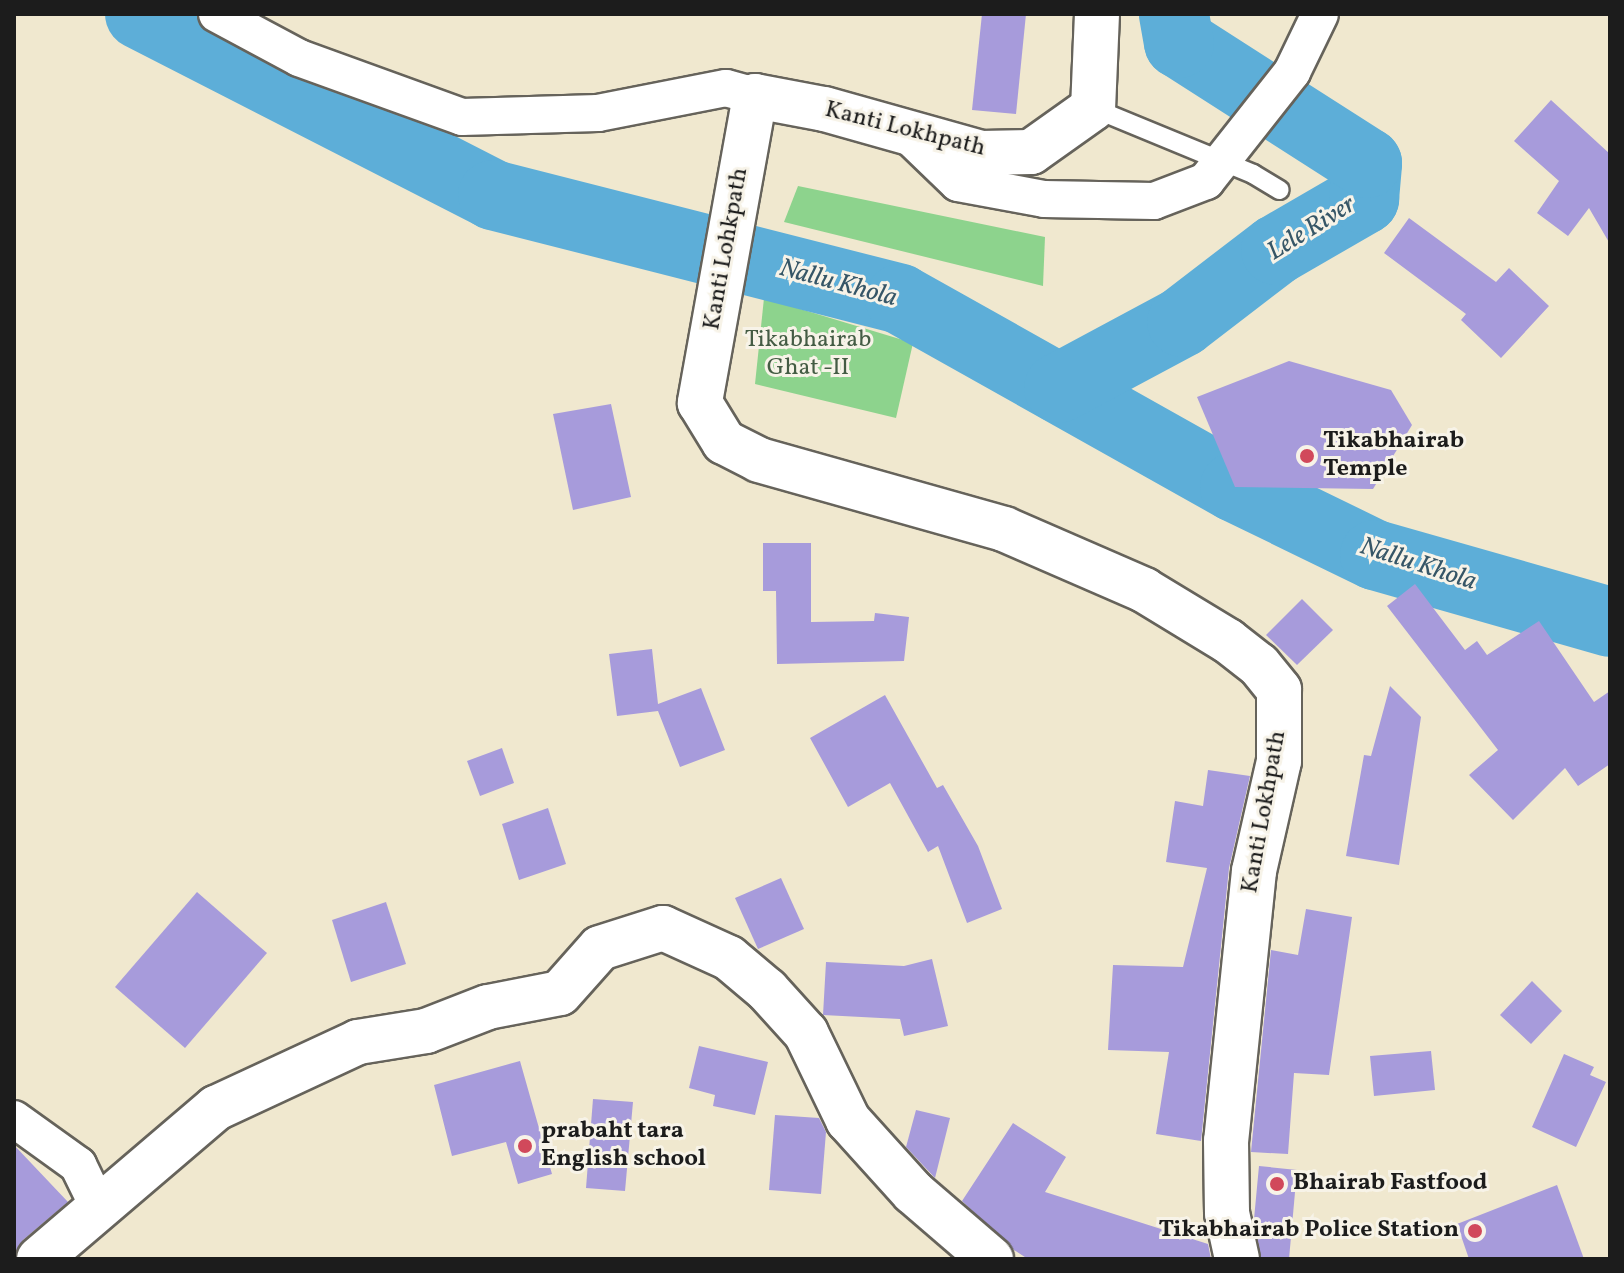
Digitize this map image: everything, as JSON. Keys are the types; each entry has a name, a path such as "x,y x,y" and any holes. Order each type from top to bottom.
{"main road":[{"path":"1093,108 1097,14"},
{"name":"Kanti Lokhpath","path":"755,96 903,130 981,153 1031,152 1093,108"},
{"name":"Kanti Lohkpath","path":"700,403 755,96"},
{"name":"Kanti Lokhpath","path":"700,403 724,442 759,460 1004,529 1144,590 1228,641 1259,665 1279,690 1279,761 1254,871 1226,1141 1227,1213 1237,1259"},
{"path":"39,1259 216,1108 358,1042 426,1031 488,1007 560,993 600,948 663,928 729,958 767,990 806,1033 848,1120 913,1192 991,1259"}],"street":[{"path":"217,14 299,58 462,117 598,113 726,88 755,96"},
{"path":"903,130 958,183 1044,199 1154,201 1206,181 1292,72 1320,14"},
{"path":"14,1119 78,1165 98,1206"}],"lane":[{"path":"1093,108 1253,174 1280,190"}],"green space":[{"path":"798,186 1045,237 1043,286 784,222"},
{"name":"Tikabhairab Ghat -II","path":"764,298 913,343 896,418 755,384"}],"building":[{"path":"982,14 1026,14 1016,114 972,110"},
{"path":"1551,100 1610,154 1610,244 1589,208 1568,236 1537,213 1559,181 1514,141"},
{"path":"1409,218 1496,282 1509,268 1549,306 1501,358 1461,320 1466,314 1384,253"},
{"name":"Tikabhairab Temple","path":"1289,361 1391,390 1412,425 1373,489 1235,487 1197,397"},
{"path":"611,404 631,497 573,510 553,414"},
{"path":"763,543 811,543 811,622 874,621 875,613 909,617 904,661 777,664 776,591 763,591"},
{"path":"1415,584 1465,650 1477,641 1487,655 1539,621 1594,702 1610,691 1610,764 1578,786 1565,768 1513,820 1469,775 1498,750 1387,606"},
{"path":"1302,599 1333,630 1297,665 1266,635"},
{"path":"652,649 658,704 701,688 725,750 680,767 658,711 617,716 609,654"},
{"path":"1390,686 1421,717 1399,865 1346,856 1364,755 1371,756"},
{"path":"885,695 937,788 943,785 978,846 1002,909 967,923 938,846 928,852 890,783 848,807 810,738"},
{"path":"502,748 514,783 480,796 467,761"},
{"path":"1208,770 1250,776 1229,868 1201,1141 1156,1134 1169,1052 1108,1050 1113,965 1183,967 1207,868 1166,862 1175,801 1203,806"},
{"path":"548,808 566,864 519,880 502,824"},
{"path":"781,878 804,929 758,949 735,898"},
{"path":"197,892 267,953 185,1048 115,987"},
{"path":"386,902 406,964 351,982 332,920"},
{"path":"1306,909 1352,917 1329,1075 1294,1073 1288,1154 1251,1152 1271,950 1298,955"},
{"path":"932,959 948,1026 904,1036 900,1019 823,1015 826,962 904,966"},
{"path":"1532,981 1562,1011 1531,1044 1500,1015"},
{"path":"699,1046 768,1062 755,1115 713,1106 715,1095 689,1088"},
{"path":"1431,1051 1435,1090 1374,1096 1370,1056"},
{"path":"1564,1054 1594,1067 1590,1075 1606,1082 1576,1147 1532,1127"},
{"path":"520,1061 552,1174 518,1184 506,1142 452,1156 434,1085"},
{"path":"593,1099 633,1102 625,1191 586,1188"},
{"path":"916,1110 950,1118 935,1178 906,1147"},
{"path":"775,1115 819,1118 826,1132 821,1194 769,1190"},
{"path":"1013,1123 1066,1157 1045,1192 1208,1244 1211,1259 1028,1259 1014,1250 962,1201"},
{"path":"14,1145 68,1202 23,1240 14,1256"},
{"path":"1259,1166 1297,1170 1289,1259 1261,1259 1254,1219"},
{"path":"1557,1185 1584,1259 1469,1259 1457,1224"}],"waterway":[{"name":"Nallu Khola","path":"140,14 493,195 900,299 1235,487 1375,555 1610,622"},
{"name":"Lele River","path":"1059,388 1182,322 1276,250 1364,199 1367,163 1179,43 1174,14"}],"place":[{"name":"Tikabhairab Temple","path":"1307,456"},
{"name":"prabaht tara English school","path":"525,1146"},
{"name":"Bhairab Fastfood","path":"1277,1184"},
{"name":"Tikabhairab Police Station","path":"1475,1231"}]}
